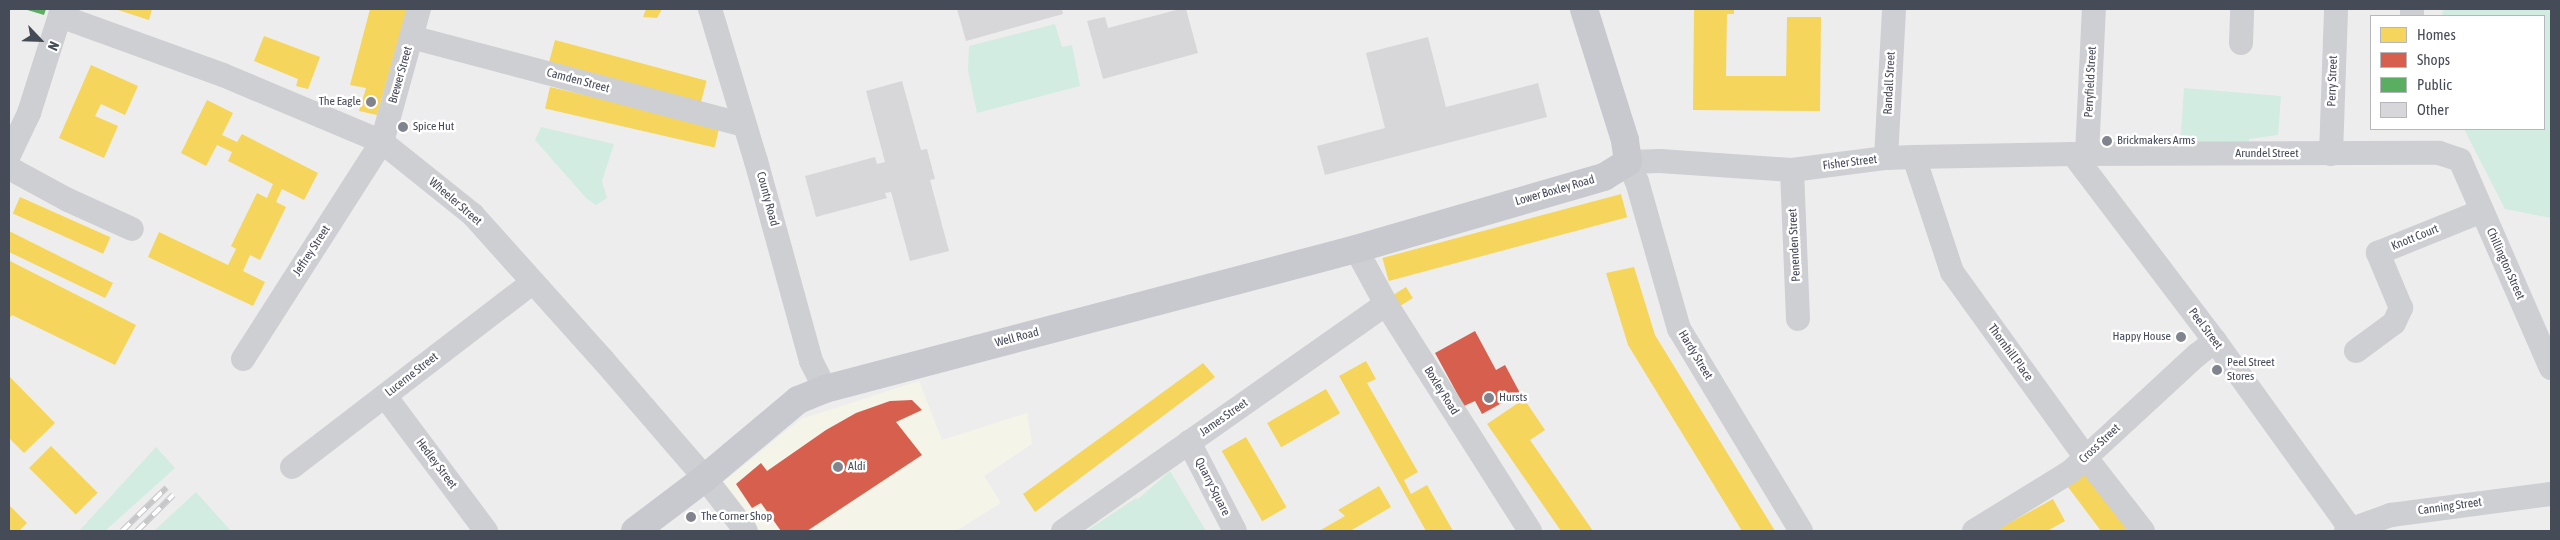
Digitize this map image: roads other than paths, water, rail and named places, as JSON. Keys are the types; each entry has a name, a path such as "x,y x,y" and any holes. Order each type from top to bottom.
{"main road":[{"path":"1584,9 1625,140 1628,162"},
{"name":"Lower Boxley Road","path":"1356,249 1604,177 1628,162"},
{"name":"Well Road","path":"635,531 705,478 798,400 825,389 1356,249"}],"street":[{"name":"Brewer Street","path":"382,142 419,9"},
{"name":"County Road","path":"710,9 811,362 825,389"},
{"name":"Randall Street","path":"1886,158 1894,9"},
{"name":"Perryfield Street","path":"2080,154 2094,9"},
{"path":"2240,43 2242,9"},
{"name":"Perry Street","path":"2331,154 2336,9"},
{"path":"9,155 29,113 61,13"},
{"name":"Wheeler Street","path":"61,13 223,75 382,142 473,215 604,361 705,478 746,531"},
{"name":"Camden Street","path":"411,37 744,125"},
{"name":"Jeffrey Street","path":"243,360 382,142"},
{"name":"Arundel Street","path":"2080,154 2439,153 2460,160"},
{"name":"Fisher Street","path":"1628,162 1660,161 1792,170 1886,158 2080,154"},
{"name":"Peel Street","path":"2080,154 2349,530"},
{"name":"Thornhill Place","path":"1914,157 1952,272 2086,458 2143,531"},
{"name":"Chillington Street","path":"2460,160 2551,368"},
{"name":"Hardy Street","path":"1628,162 1643,203 1679,329 1801,531"},
{"path":"9,168 68,200 132,229"},
{"name":"Penenden Street","path":"1792,170 1798,319"},
{"name":"Knott Court","path":"2356,351 2394,323 2401,308 2378,253 2482,211"},
{"name":"Boxley Road","path":"1356,249 1386,304 1530,531"},
{"name":"Lucerne Street","path":"292,467 532,283"},
{"name":"James Street","path":"1063,531 1386,304"},
{"name":"Cross Street","path":"1974,531 2070,472 2215,341"},
{"name":"Hedley Street","path":"385,396 486,531"},
{"name":"Quarry Square","path":"1190,442 1234,531"},
{"name":"Canning Street","path":"2349,530 2391,515 2551,494"}],"railway":[{"path":"122,531 166,488"},
{"path":"137,531 173,495"}],"place":[{"name":"The Eagle","path":"371,102"},
{"name":"Spice Hut","path":"403,127"},
{"name":"Brickmakers Arms","path":"2107,141"},
{"name":"Happy House","path":"2181,337"},
{"name":"Peel Street Stores","path":"2217,370"},
{"name":"Hursts","path":"1489,398"},
{"name":"Aldi","path":"838,467"},
{"name":"The Corner Shop","path":"691,517"}]}
